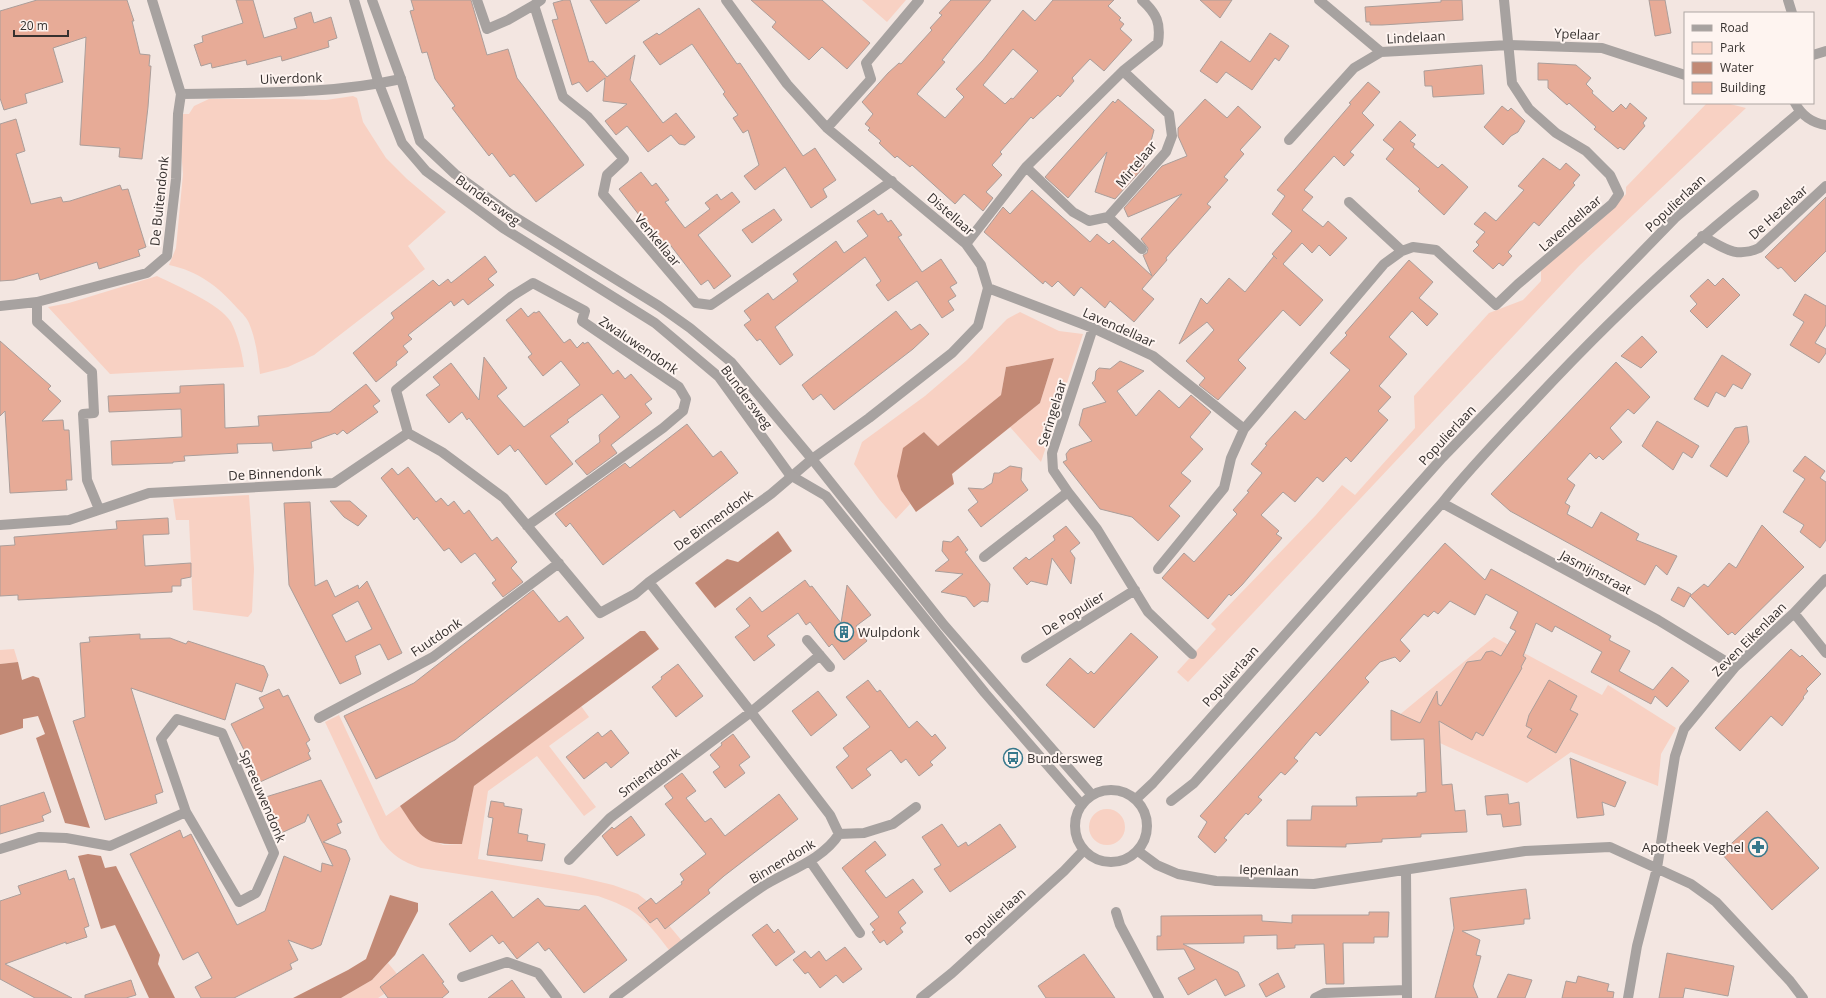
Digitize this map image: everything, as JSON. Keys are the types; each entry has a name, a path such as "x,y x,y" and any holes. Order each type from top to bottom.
{"street":[{"name":"De Buitendonk","path":"0,306 37,302 147,273 167,256 176,179 178,114 181,94 152,0"},
{"name":"Bundersweg","path":"354,0 379,84 402,143 426,171 503,228 655,323 720,377 790,476 826,496 985,693 1082,805"},
{"name":"Bundersweg","path":"372,0 401,79 420,141 432,154 456,174 510,214 659,306 690,328 732,362 812,458 944,625 1092,796"},
{"path":"477,0 487,29 508,20 537,2"},
{"name":"Distellaar","path":"726,0 787,84 827,128 966,244 981,265 988,288"},
{"path":"827,128 871,79 866,63 919,0"},
{"path":"966,244 1026,167 1123,71 1158,43 1160,29 1154,12 1142,0"},
{"path":"1319,0 1381,52"},
{"path":"1504,0 1509,45"},
{"path":"1788,0 1792,12"},
{"name":"Venkellaar","path":"537,2 563,97 588,117 624,159 607,175 602,194 696,303 711,305 892,181"},
{"name":"Lindelaan","path":"1289,140 1354,68 1381,52 1509,45"},
{"name":"Ypelaar","path":"1509,45 1602,48 1684,75"},
{"name":"Lavendellaar","path":"1158,569 1224,488 1231,458 1244,429 1384,264 1402,251 1413,247 1436,250 1496,305 1518,284 1612,204 1619,194 1610,175 1586,151 1556,133 1529,109 1512,83 1509,45"},
{"path":"1814,55 1826,51"},
{"name":"Mirtelaar","path":"1108,216 1166,152 1172,136 1169,114 1123,71"},
{"name":"Uiverdonk","path":"181,94 315,90 379,84 401,79"},
{"path":"1798,107 1809,119 1826,125"},
{"name":"Populierlaan","path":"1136,800 1153,784 1442,458 1675,218 1798,107"},
{"path":"1026,167 1073,212 1089,222 1108,216 1142,249"},
{"name":"De Hezelaar","path":"1702,236 1735,253 1748,253 1759,248 1826,186"},
{"path":"1172,801 1194,783 1442,503 1464,476 1588,342 1702,236 1754,195"},
{"path":"1349,202 1402,251"},
{"name":"Zwaluwendonk","path":"408,433 396,390 512,296 533,283 585,311 582,321 679,387 686,399 683,411 663,428 527,526"},
{"path":"790,476 812,458 869,418 952,353 978,326 988,288"},
{"name":"Lavendellaar","path":"988,288 1093,328 1153,356 1244,429"},
{"path":"37,302 37,322 92,372 94,413 83,414 87,480 99,509"},
{"name":"Seringelaar","path":"1068,492 1052,470 1052,453 1093,328"},
{"name":"De Binnendonk","path":"0,525 69,520 149,493 334,483 408,433 442,452 504,498 600,613 635,594 649,582 771,494 790,476"},
{"path":"984,557 1068,492 1097,529 1148,612 1192,654"},
{"name":"Jasmijnstraat","path":"1442,503 1658,620 1735,667"},
{"name":"Fuutdonk","path":"320,718 433,657 558,563"},
{"name":"Zeven Eikenlaan","path":"1628,998 1637,946 1657,868 1675,756 1684,729 1735,667 1794,613 1826,579"},
{"path":"649,582 830,815 839,834 864,833 893,824 916,807"},
{"name":"De Populier","path":"1026,658 1135,590"},
{"path":"1794,613 1826,653"},
{"path":"807,640 830,667"},
{"path":"751,712 820,655"},
{"name":"Smientdonk","path":"569,860 610,818 751,712"},
{"name":"Spreeuwendonk","path":"177,719 222,733 274,853 256,893 239,902 186,812 161,739 177,719"},
{"path":"1115,790 1126,793 1136,800 1143,808 1147,819 1147,830 1144,842 1138,851 1128,858 1117,862 1105,862 1093,858 1084,850 1078,840 1075,828 1077,816 1082,805 1092,796 1103,791 1115,790"},
{"path":"0,849 39,837 66,838 110,846 186,812"},
{"name":"Binnendonk","path":"614,998 736,905 781,876 810,861 833,844 839,834"},
{"name":"Iepenlaan","path":"1138,851 1157,865 1178,874 1216,881 1314,884 1525,852 1610,847 1692,884 1716,902 1790,981 1803,998"},
{"name":"Populierlaan","path":"920,998 952,974 1064,871 1084,850"},
{"path":"810,861 860,932"},
{"path":"1315,998 1325,993 1407,994 1406,871"},
{"path":"1116,912 1120,925 1158,998"},
{"path":"462,977 507,962 538,973 557,998"}],"green space":[{"path":"862,0 906,0 887,22"},
{"path":"353,96 357,98 363,122 386,158 407,179 446,212 408,246 425,269 314,355 288,367 260,374 253,336 247,319 223,293 207,281 189,271 169,265 176,248 183,174 178,114 189,114 194,106 209,99 326,100"},
{"path":"1706,104 1730,104 1746,108 1579,266 1188,682 1177,672 1216,629 1211,624 1316,515 1342,485 1355,495 1415,428 1414,396 1489,313 1523,300 1541,281 1541,270 1578,233 1588,232 1626,194 1626,187"},
{"path":"157,276 208,302 225,315 231,322 236,333 244,367 110,374 48,307 69,303"},
{"path":"1020,312 1059,331 1083,334 1041,462 1010,427 1040,403 1054,358 1006,367 1001,395 938,446 924,432 901,490 910,504 896,519 879,499 854,464 862,442 925,396 967,360 1007,319"},
{"path":"249,495 254,569 252,612 248,617 193,610 189,520 176,520 173,499"},
{"path":"1494,637 1602,695 1608,685 1676,728 1661,754 1658,786 1571,752 1527,783 1392,721"},
{"path":"14,649 18,662 0,664 0,650"},
{"path":"581,706 589,717 549,746 596,807 584,816 537,756 488,791 478,859 575,876 613,885 638,894 652,905 682,941 669,950 646,922 639,916 622,905 598,896 421,868 398,857 389,850 380,839 325,722 339,715 386,816 400,806 419,833 443,845 462,844 474,786"},
{"path":"1111,809 1120,814 1124,820 1124,834 1120,840 1111,845 1103,845 1094,840 1090,834 1089,823 1094,814 1100,810"},
{"path":"388,963 398,975 387,992 378,998 341,998 372,980"}],"water":[{"path":"1054,358 1040,403 952,474 954,484 916,512 901,490 897,476 903,448 924,432 938,446 1001,395 1006,367"},
{"path":"778,531 792,551 715,608 695,583 727,559 738,562"},
{"path":"640,631 645,631 659,649 474,786 462,844 438,843 430,841 418,832 400,806"},
{"path":"18,662 22,680 33,676 39,678 90,828 65,823 36,738 45,734 38,716 23,719 23,728 0,735 0,664"},
{"path":"88,854 101,856 105,868 116,866 160,955 158,964 175,998 149,998 115,925 101,929 78,856"},
{"path":"390,895 418,903 418,911 395,955 372,980 341,998 293,998 348,970 366,959"}],"building":[{"path":"37,0 127,0 134,21 132,21 140,54 150,55 149,66 151,66 148,107 142,159 119,157 120,148 80,145 86,37 53,48 63,82 25,94 27,103 4,110 0,98 0,11"},
{"path":"236,0 253,0 264,38 297,28 294,18 311,12 314,23 331,17 337,38 328,41 329,47 282,61 281,56 247,65 246,60 212,68 211,63 201,66 194,45 203,42 202,36 243,23"},
{"path":"411,0 471,0 487,55 508,49 517,78 584,165 536,202 514,174 510,177 492,153 489,156 452,108 455,106 435,79 427,52 422,53 410,11 414,10"},
{"path":"570,0 589,62 593,61 607,77 635,55 630,80 663,123 676,113 695,137 685,145 679,144 671,135 648,152 627,126 616,135 605,121 627,104 603,101 605,78 587,92 579,82 572,85 552,20 558,19 553,3"},
{"path":"590,0 640,0 606,24"},
{"path":"751,0 822,0 870,43 847,69 822,47 809,60 772,27 776,22"},
{"path":"951,0 991,0 942,60 945,62 917,94 945,118 964,97 956,89 983,60 1023,10 1035,21 1053,0 1114,0 1108,6 1121,18 1119,20 1124,24 1120,29 1132,40 1104,71 1090,59 1072,78 1074,81 1060,97 1058,95 1033,119 1031,117 1000,152 1002,154 992,165 1002,175 986,192 993,198 983,211 964,194 955,204 912,165 910,167 897,156 895,158 879,143 881,141 868,130 870,128 865,124 873,114 862,102 888,73 899,63 901,64 932,30 930,28 942,15 939,13","holes":["1013,49 1038,71 1013,99 1011,98 1005,104 983,85"]},
{"path":"1200,0 1232,0 1220,18"},
{"path":"1441,0 1462,0 1463,20 1382,25 1370,25 1370,22 1366,22 1365,7 1441,2"},
{"path":"1649,0 1665,0 1671,33 1655,36"},
{"path":"699,8 737,64 740,63 803,156 815,148 836,180 823,189 827,197 811,208 785,167 755,190 744,176 759,165 748,130 743,133 733,118 738,115 723,94 725,92 692,44 660,65 643,42 657,33 659,35"},
{"path":"1270,33 1289,46 1279,61 1275,58 1252,90 1226,72 1217,83 1200,71 1221,41 1250,62"},
{"path":"1538,63 1576,65 1591,78 1586,84 1593,91 1592,93 1613,112 1621,104 1626,109 1630,103 1647,118 1643,123 1645,126 1624,150 1620,147 1618,149 1594,129 1596,127 1569,103 1567,105 1548,88 1548,80 1538,80"},
{"path":"1482,65 1484,94 1433,97 1432,86 1425,86 1424,71"},
{"path":"1368,82 1380,92 1362,113 1374,125 1350,152 1354,155 1344,166 1334,156 1304,190 1313,197 1302,210 1323,227 1328,221 1347,238 1330,256 1319,245 1312,253 1302,243 1283,264 1323,300 1300,326 1283,310 1238,360 1246,368 1218,400 1199,385 1205,378 1186,361 1214,330 1207,322 1179,344 1201,298 1207,304 1229,278 1245,292 1274,256 1272,254 1292,231 1272,214 1285,196 1277,190"},
{"path":"1118,99 1154,130 1144,167 1115,199 1095,192 1107,152 1068,198 1045,177 1113,101 1115,103"},
{"path":"1205,99 1227,118 1238,106 1261,127 1240,150 1244,154 1224,177 1228,180 1207,204 1211,207 1166,258 1167,260 1142,289 1154,299 1134,322 1110,301 1105,308 1081,287 1074,296 1058,281 1052,287 1045,281 1043,284 984,232 1003,207 1010,214 1032,190 1090,242 1097,234 1109,244 1113,240 1152,276 1143,255 1147,253 1148,248 1141,239 1182,194 1128,217 1124,208 1162,166 1187,156 1178,136 1178,128"},
{"path":"1502,106 1508,111 1511,108 1525,121 1518,132 1511,136 1503,145 1484,127"},
{"path":"16,119 25,151 16,154 31,204 61,197 63,202 70,201 120,185 122,190 128,189 146,247 138,250 140,256 99,269 97,262 40,280 38,273 14,280 0,281 0,124"},
{"path":"1400,121 1416,135 1410,141 1415,144 1413,147 1438,168 1442,164 1468,187 1444,215 1418,191 1420,189 1386,159 1394,149 1383,140"},
{"path":"1543,158 1560,170 1566,163 1580,175 1573,183 1575,185 1539,226 1534,222 1508,252 1512,256 1503,266 1499,263 1493,269 1473,251 1479,245 1476,242 1485,232 1474,224 1485,212 1496,221 1524,190 1518,186"},
{"path":"641,172 652,186 656,183 669,200 665,202 685,228 710,209 705,203 717,194 721,200 732,192 740,202 698,235 731,276 714,289 708,280 701,285 668,242 663,246 619,189"},
{"path":"1826,197 1826,251 1795,282 1781,267 1778,269 1765,257"},
{"path":"774,209 782,220 752,243 742,230"},
{"path":"874,210 878,215 882,213 888,222 891,220 902,235 898,237 922,272 941,259 957,283 950,287 956,296 948,301 954,310 942,318 917,281 888,301 876,285 881,281 865,257 775,327 793,355 780,365 760,339 757,341 744,325 751,320 744,311 768,293 773,300 798,281 793,274 836,241 844,253 868,236 857,221"},
{"path":"485,256 497,272 488,279 494,285 468,305 463,299 454,306 451,301 408,335 412,339 403,346 408,352 396,362 397,365 376,382 353,353 394,318 391,313 433,280 439,286 448,279 451,283"},
{"path":"1409,260 1433,282 1419,298 1438,314 1427,326 1412,311 1389,337 1407,354 1379,386 1391,397 1378,411 1388,420 1351,462 1346,457 1323,482 1317,477 1295,502 1283,492 1261,515 1279,531 1276,534 1282,538 1242,585 1231,596 1229,594 1208,619 1162,578 1184,553 1194,562 1237,514 1233,510 1249,492 1247,491 1262,473 1251,464 1267,445 1265,444 1295,411 1305,420 1350,370 1330,353 1347,335 1345,333"},
{"path":"1723,278 1740,295 1707,328 1690,311 1697,304 1690,296 1708,279 1715,286"},
{"path":"1805,294 1826,306 1826,325 1815,343 1826,349 1826,353 1819,363 1790,345 1804,322 1793,315"},
{"path":"521,308 528,317 534,312 536,313 539,311 564,343 570,339 577,348 583,342 584,344 588,342 613,374 618,370 625,379 631,374 652,399 645,404 652,413 611,445 617,453 587,475 575,461 600,442 599,435 620,417 602,394 567,420 569,422 550,436 573,464 546,485 518,449 515,452 510,445 498,455 469,418 467,420 462,412 449,423 426,395 440,385 433,377 451,363 479,400 484,357 507,388 497,396 524,427 580,385 561,361 543,376 528,357 532,354 506,320"},
{"path":"896,311 911,330 920,324 929,334 913,349 834,410 821,394 813,400 802,385"},
{"path":"1642,336 1657,352 1641,368 1621,356"},
{"path":"0,341 51,386 48,389 61,401 42,421 63,420 64,430 69,430 72,480 66,480 67,490 10,493 5,411 0,416"},
{"path":"1722,355 1751,374 1742,389 1733,384 1725,397 1716,392 1708,407 1694,399"},
{"path":"1120,361 1144,371 1117,391 1136,416 1159,390 1179,408 1191,395 1211,412 1190,437 1203,449 1181,473 1191,481 1169,506 1180,516 1158,541 1132,517 1100,509 1063,462 1067,460 1066,454 1070,449 1092,441 1079,425 1083,409 1106,402 1092,383 1095,380 1096,371 1099,368 1110,369"},
{"path":"1616,362 1650,397 1634,414 1628,409 1610,428 1622,442 1603,460 1599,456 1596,459 1590,453 1567,479 1575,485 1565,503 1570,506 1567,514 1592,528 1601,512 1639,534 1636,540 1677,556 1667,575 1656,565 1645,585 1510,511 1491,494"},
{"path":"224,384 225,428 259,426 258,416 330,412 366,384 380,401 373,406 378,412 347,434 343,430 337,435 335,433 311,442 312,448 273,451 272,443 237,444 238,453 184,456 185,461 173,463 112,465 111,441 182,437 181,409 109,412 108,396 180,393 180,386"},
{"path":"1657,421 1699,446 1692,458 1683,452 1673,470 1642,446"},
{"path":"687,424 713,457 721,451 738,473 680,518 674,510 603,565 570,523 566,527 555,514 625,463 630,468"},
{"path":"1747,426 1749,442 1727,477 1710,466 1735,428"},
{"path":"1805,456 1825,471 1820,478 1826,482 1826,540 1820,548 1800,532 1804,525 1783,512 1805,479 1793,471"},
{"path":"1010,466 1022,468 1021,480 1028,490 981,527 968,510 978,502 968,488 983,489 992,483 994,473 999,473"},
{"path":"408,467 436,502 441,498 448,506 454,501 464,514 469,510 492,541 497,537 517,562 511,568 523,582 503,597 492,583 496,580 475,553 461,563 449,548 444,551 417,517 414,520 381,478 392,468 398,475"},
{"path":"330,501 350,501 367,516 358,526 344,517"},
{"path":"310,502 315,586 327,580 335,597 358,585 359,589 367,581 402,653 388,660 380,644 355,656 361,674 340,684 289,585 284,503","holes":["358,601 372,629 346,642 332,615"]},
{"path":"168,518 169,534 143,535 145,566 191,563 191,577 181,579 181,586 172,586 172,592 18,600 18,595 0,596 0,546 15,545 14,537 117,529 116,521"},
{"path":"1762,525 1804,567 1735,635 1732,632 1728,635 1690,596 1704,584 1708,587 1729,563 1736,568"},
{"path":"1066,526 1080,543 1070,551 1075,558 1071,584 1052,558 1047,585 1031,581 1027,585 1013,568 1026,557 1029,560 1055,540 1053,536"},
{"path":"958,536 968,550 965,552 990,584 988,602 982,601 974,607 966,597 941,592 963,574 935,571 949,560 942,551 943,541 951,542"},
{"path":"1445,543 1485,580 1491,569 1611,636 1609,640 1630,651 1619,671 1653,690 1672,667 1689,681 1667,707 1655,696 1651,704 1591,672 1602,652 1555,626 1552,632 1536,623 1523,656 1526,658 1521,667 1522,668 1483,736 1476,732 1472,740 1439,721 1442,785 1452,784 1455,811 1465,810 1467,832 1421,834 1421,837 1382,839 1382,842 1346,844 1346,847 1287,846 1287,820 1311,820 1312,806 1357,806 1356,797 1417,796 1417,793 1426,792 1424,739 1391,740 1391,710 1420,723 1437,691 1438,704 1441,706 1467,662 1481,660 1486,652 1492,651 1501,656 1516,631 1510,628 1518,612 1486,594 1475,615 1450,601 1438,614 1434,611 1428,617 1424,614 1400,640 1410,651 1400,662 1395,657 1380,662 1365,678 1369,682 1320,736 1316,732 1294,758 1298,761 1285,775 1281,772 1258,797 1262,800 1248,815 1246,813 1224,838 1227,840 1215,853 1198,837 1207,822 1200,816"},
{"path":"805,580 810,587 812,586 841,623 847,585 871,615 856,626 867,641 844,660 832,644 829,647 810,622 806,625 798,613 767,636 775,645 754,661 735,637 750,626 736,609 750,597 762,612"},
{"path":"1678,587 1691,594 1684,607 1671,600"},
{"path":"533,590 559,622 567,616 584,638 455,740 376,779 344,716 414,683"},
{"path":"1131,633 1158,657 1094,728 1046,685 1070,658 1088,674 1091,671 1094,674"},
{"path":"140,634 140,639 170,638 186,644 188,641 264,666 268,675 262,692 236,683 225,720 131,688 163,792 155,795 157,803 105,820 73,721 85,717 80,643 90,642 89,637"},
{"path":"1791,649 1800,657 1802,655 1821,674 1806,689 1808,691 1803,697 1804,698 1782,726 1771,716 1740,751 1715,728"},
{"path":"678,664 703,696 676,717 652,687 662,679 661,677"},
{"path":"868,680 877,692 880,690 909,728 917,721 932,737 935,734 946,748 930,762 933,765 919,776 906,759 901,763 891,750 866,769 871,775 852,789 836,767 849,756 843,748 870,727 846,697"},
{"path":"1549,680 1577,696 1570,710 1578,714 1556,753 1527,737 1532,729 1526,726 1529,715"},
{"path":"279,689 283,697 288,695 310,740 306,743 310,751 308,753 311,759 260,782 231,724 264,708 259,698"},
{"path":"818,691 837,715 811,736 792,711"},
{"path":"611,730 629,753 611,768 606,762 584,779 566,757 598,732 602,737"},
{"path":"733,734 750,757 739,765 745,773 725,788 713,772 720,767 710,755 722,745 721,743"},
{"path":"1570,758 1626,782 1615,807 1602,802 1604,815 1577,818"},
{"path":"682,773 696,791 686,798 705,822 711,818 725,836 779,794 798,819 724,876 708,890 710,893 665,929 657,918 650,923 638,908 651,898 656,904 682,884 681,882 684,880 680,874 706,854 665,804 673,798 664,786"},
{"path":"321,780 342,822 337,824 341,833 323,842 346,850 350,859 321,945 312,949 288,940 298,960 290,964 292,969 234,998 201,998 195,987 212,978 198,952 183,960 130,854 180,830 183,838 191,834 237,925 265,911 284,856 321,872 322,863 333,866 308,814 305,822 277,835 259,799"},
{"path":"44,792 51,812 42,816 44,821 0,834 0,806"},
{"path":"1508,794 1509,804 1519,802 1521,825 1503,827 1501,814 1487,815 1485,796"},
{"path":"491,801 504,803 504,806 522,809 518,833 528,835 527,841 545,844 542,861 487,855 493,818 488,817"},
{"path":"1767,811 1819,868 1772,910 1721,853"},
{"path":"631,816 645,835 617,856 602,836 612,827 614,829"},
{"path":"942,824 958,847 966,842 968,846 1000,824 1016,847 950,892 934,869 941,865 922,837"},
{"path":"875,841 886,855 865,871 886,898 913,879 923,892 898,912 906,923 900,928 903,932 887,945 884,940 880,943 872,932 875,930 870,924 879,917 842,868"},
{"path":"66,870 69,880 74,878 89,926 84,928 87,937 66,944 66,942 5,964 72,998 35,998 0,979 0,901 21,894 18,886"},
{"path":"1526,889 1530,919 1524,919 1524,924 1462,931 1480,940 1476,955 1481,956 1473,986 1478,998 1435,998 1454,928 1450,898"},
{"path":"492,891 513,918 538,898 545,906 579,910 585,905 627,960 584,993 549,948 545,951 538,942 517,959 503,941 499,944 492,935 470,952 449,924"},
{"path":"1369,912 1389,912 1388,937 1374,937 1374,943 1343,943 1344,984 1326,984 1324,944 1295,945 1295,948 1277,949 1277,935 1244,936 1244,943 1183,944 1238,972 1245,986 1225,996 1216,979 1188,995 1178,978 1195,969 1184,949 1157,950 1157,936 1161,936 1161,916 1262,915 1262,921 1292,923 1292,915 1369,915"},
{"path":"767,924 774,933 778,929 795,952 776,966 752,935"},
{"path":"845,947 862,969 843,983 836,975 820,988 808,972 805,974 793,960 805,951 811,958 819,951 826,961"},
{"path":"1667,953 1734,966 1728,996 1685,988 1683,998 1659,998"},
{"path":"423,954 444,982 442,983 449,992 442,998 388,998 380,987"},
{"path":"1084,954 1115,998 1046,998 1038,986"},
{"path":"1278,973 1285,987 1266,997 1259,984"},
{"path":"1508,974 1532,980 1525,998 1497,998"},
{"path":"1578,976 1609,984 1607,991 1614,992 1613,998 1562,998 1566,981 1576,983"},
{"path":"131,980 136,995 126,998 85,998 85,995"},
{"path":"512,980 525,998 488,998"}],"place":[{"name":"Wulpdonk","path":"844,632"},
{"name":"Bundersweg","path":"1013,758"},
{"name":"Apotheek Veghel","path":"1758,847"}]}
